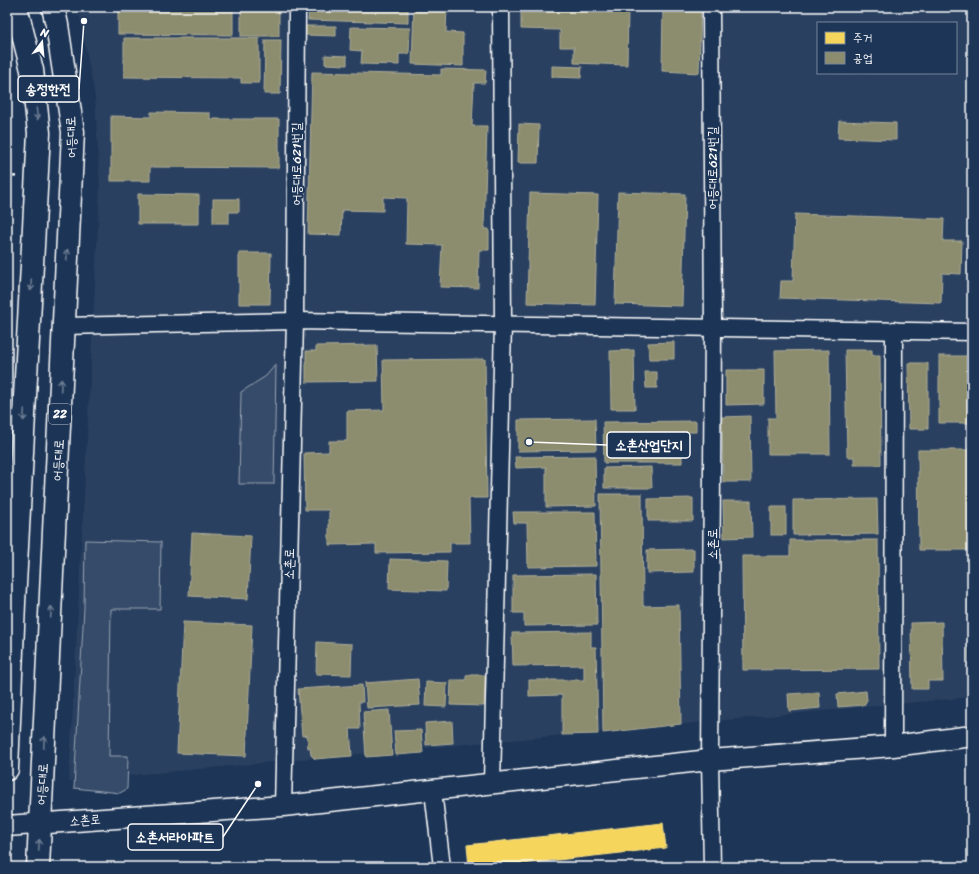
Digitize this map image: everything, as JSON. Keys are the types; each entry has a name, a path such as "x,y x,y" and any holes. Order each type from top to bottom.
{"main road":[{"path":"7,769 13,611 39,133 32,70 16,7"},
{"name":"어등대로","path":"38,867 73,132 57,24 52,7"}],"street":[{"name":"어등대로621번길","path":"294,320 297,7"},
{"path":"492,783 503,324 502,7"},
{"name":"어등대로621번길","path":"711,7 713,328"},
{"path":"64,326 294,320 972,332"},
{"name":"소촌로","path":"284,806 294,320"},
{"name":"소촌로","path":"710,760 713,328"},
{"path":"893,746 894,330"},
{"name":"소촌로","path":"7,826 284,806 710,760 893,746 972,736"},
{"path":"710,760 712,867"},
{"path":"433,791 442,867"}],"shaded area":[{"path":"78,7 972,7 972,697 69,781 100,187 95,97"},
{"path":"276,364 274,484 239,484 241,392 266,376"},
{"path":"85,540 161,542 160,609 111,609 109,756 128,756 127,789 120,793 74,788 84,608"}],"building: 주거":[{"path":"663,823 666,848 495,867 469,867 467,845"}],"building: 공업":[{"path":"118,7 233,7 233,35 118,34"},
{"path":"241,7 279,7 279,36 241,36"},
{"path":"309,7 408,7 408,23 308,20"},
{"path":"414,7 447,7 446,32 463,33 463,66 412,64"},
{"path":"521,7 628,7 627,65 574,63 574,47 560,47 560,30 521,29"},
{"path":"663,7 701,7 699,73 662,71"},
{"path":"305,26 336,26 336,36 305,35"},
{"path":"351,27 410,28 409,54 399,54 399,65 361,64 362,51 350,50"},
{"path":"124,38 259,38 259,83 241,83 241,78 124,77"},
{"path":"265,40 281,40 280,94 264,94"},
{"path":"325,55 347,56 347,65 325,64"},
{"path":"552,66 582,67 581,78 552,77"},
{"path":"441,69 486,70 485,83 474,83 472,126 487,126 484,229 489,229 489,250 479,250 478,288 440,287 442,245 406,244 407,198 383,197 383,211 342,210 341,235 308,234 312,72 441,75"},
{"path":"151,112 210,113 210,119 279,119 279,168 150,167 150,181 111,181 111,116 151,117"},
{"path":"839,121 896,123 896,140 838,138"},
{"path":"519,124 539,125 538,163 518,163"},
{"path":"618,192 685,194 682,306 615,304"},
{"path":"530,193 598,195 595,305 527,303"},
{"path":"138,194 199,195 199,224 138,224"},
{"path":"213,199 239,199 239,212 229,212 229,223 213,223"},
{"path":"795,214 944,219 943,241 962,241 961,274 942,273 941,303 780,298 781,281 793,281"},
{"path":"239,253 271,253 270,304 239,304"},
{"path":"674,342 674,359 649,359 648,343"},
{"path":"377,345 378,381 306,382 306,351 316,351 316,346"},
{"path":"634,350 635,409 611,409 610,351"},
{"path":"829,350 830,454 768,454 768,418 776,418 775,351"},
{"path":"845,350 872,350 872,355 880,355 881,465 854,465 854,457 847,457"},
{"path":"939,356 972,356 972,423 939,423"},
{"path":"485,359 487,498 469,498 470,543 450,543 450,552 376,553 376,544 329,545 329,510 305,510 304,453 329,452 329,441 347,441 347,411 384,410 383,360"},
{"path":"908,363 928,363 928,429 909,429"},
{"path":"726,370 764,370 764,404 726,405"},
{"path":"645,372 657,372 657,388 646,388"},
{"path":"750,416 751,482 723,482 722,417"},
{"path":"595,419 596,450 518,451 518,420"},
{"path":"696,421 696,432 682,432 682,463 604,463 603,422"},
{"path":"918,450 972,450 972,671 969,671 968,550 919,550"},
{"path":"595,456 596,506 546,507 546,467 516,468 515,457"},
{"path":"651,467 652,488 604,488 604,468"},
{"path":"600,494 642,494 643,606 679,605 681,724 603,733"},
{"path":"693,498 693,521 648,521 648,499"},
{"path":"877,499 878,534 793,535 793,500"},
{"path":"723,501 751,501 752,537 724,538"},
{"path":"771,507 786,507 786,535 771,535"},
{"path":"513,512 595,512 596,566 528,567 527,523 514,523"},
{"path":"192,533 251,536 248,599 189,596"},
{"path":"790,540 878,540 879,669 743,670 742,556 790,556"},
{"path":"694,549 694,572 647,573 647,550"},
{"path":"390,559 447,561 446,591 389,589"},
{"path":"596,574 597,625 524,626 524,613 513,613 513,575"},
{"path":"183,622 252,625 246,756 177,753"},
{"path":"942,622 943,681 928,681 928,689 912,689 911,623"},
{"path":"591,632 591,647 596,647 598,734 562,735 562,695 529,696 529,680 584,680 584,665 513,666 512,633"},
{"path":"317,642 352,644 351,675 316,674"},
{"path":"466,675 485,675 484,706 450,705 451,680 466,680"},
{"path":"418,679 420,705 367,708 365,683"},
{"path":"426,682 447,683 446,707 425,706"},
{"path":"362,685 363,702 359,702 360,729 350,729 352,756 315,759 311,755 310,748 308,748 307,735 302,736 298,689"},
{"path":"866,691 867,700 864,705 838,707 837,694"},
{"path":"819,692 820,708 789,711 788,694"},
{"path":"389,710 392,755 366,757 363,712"},
{"path":"452,721 453,743 426,745 425,723"},
{"path":"421,730 423,753 396,755 394,731"}],"place":[{"name":"송정한전","path":"84,21"},
{"name":"소촌산업단지","path":"529,442"},
{"name":"소촌서라아파트","path":"258,784"}]}
